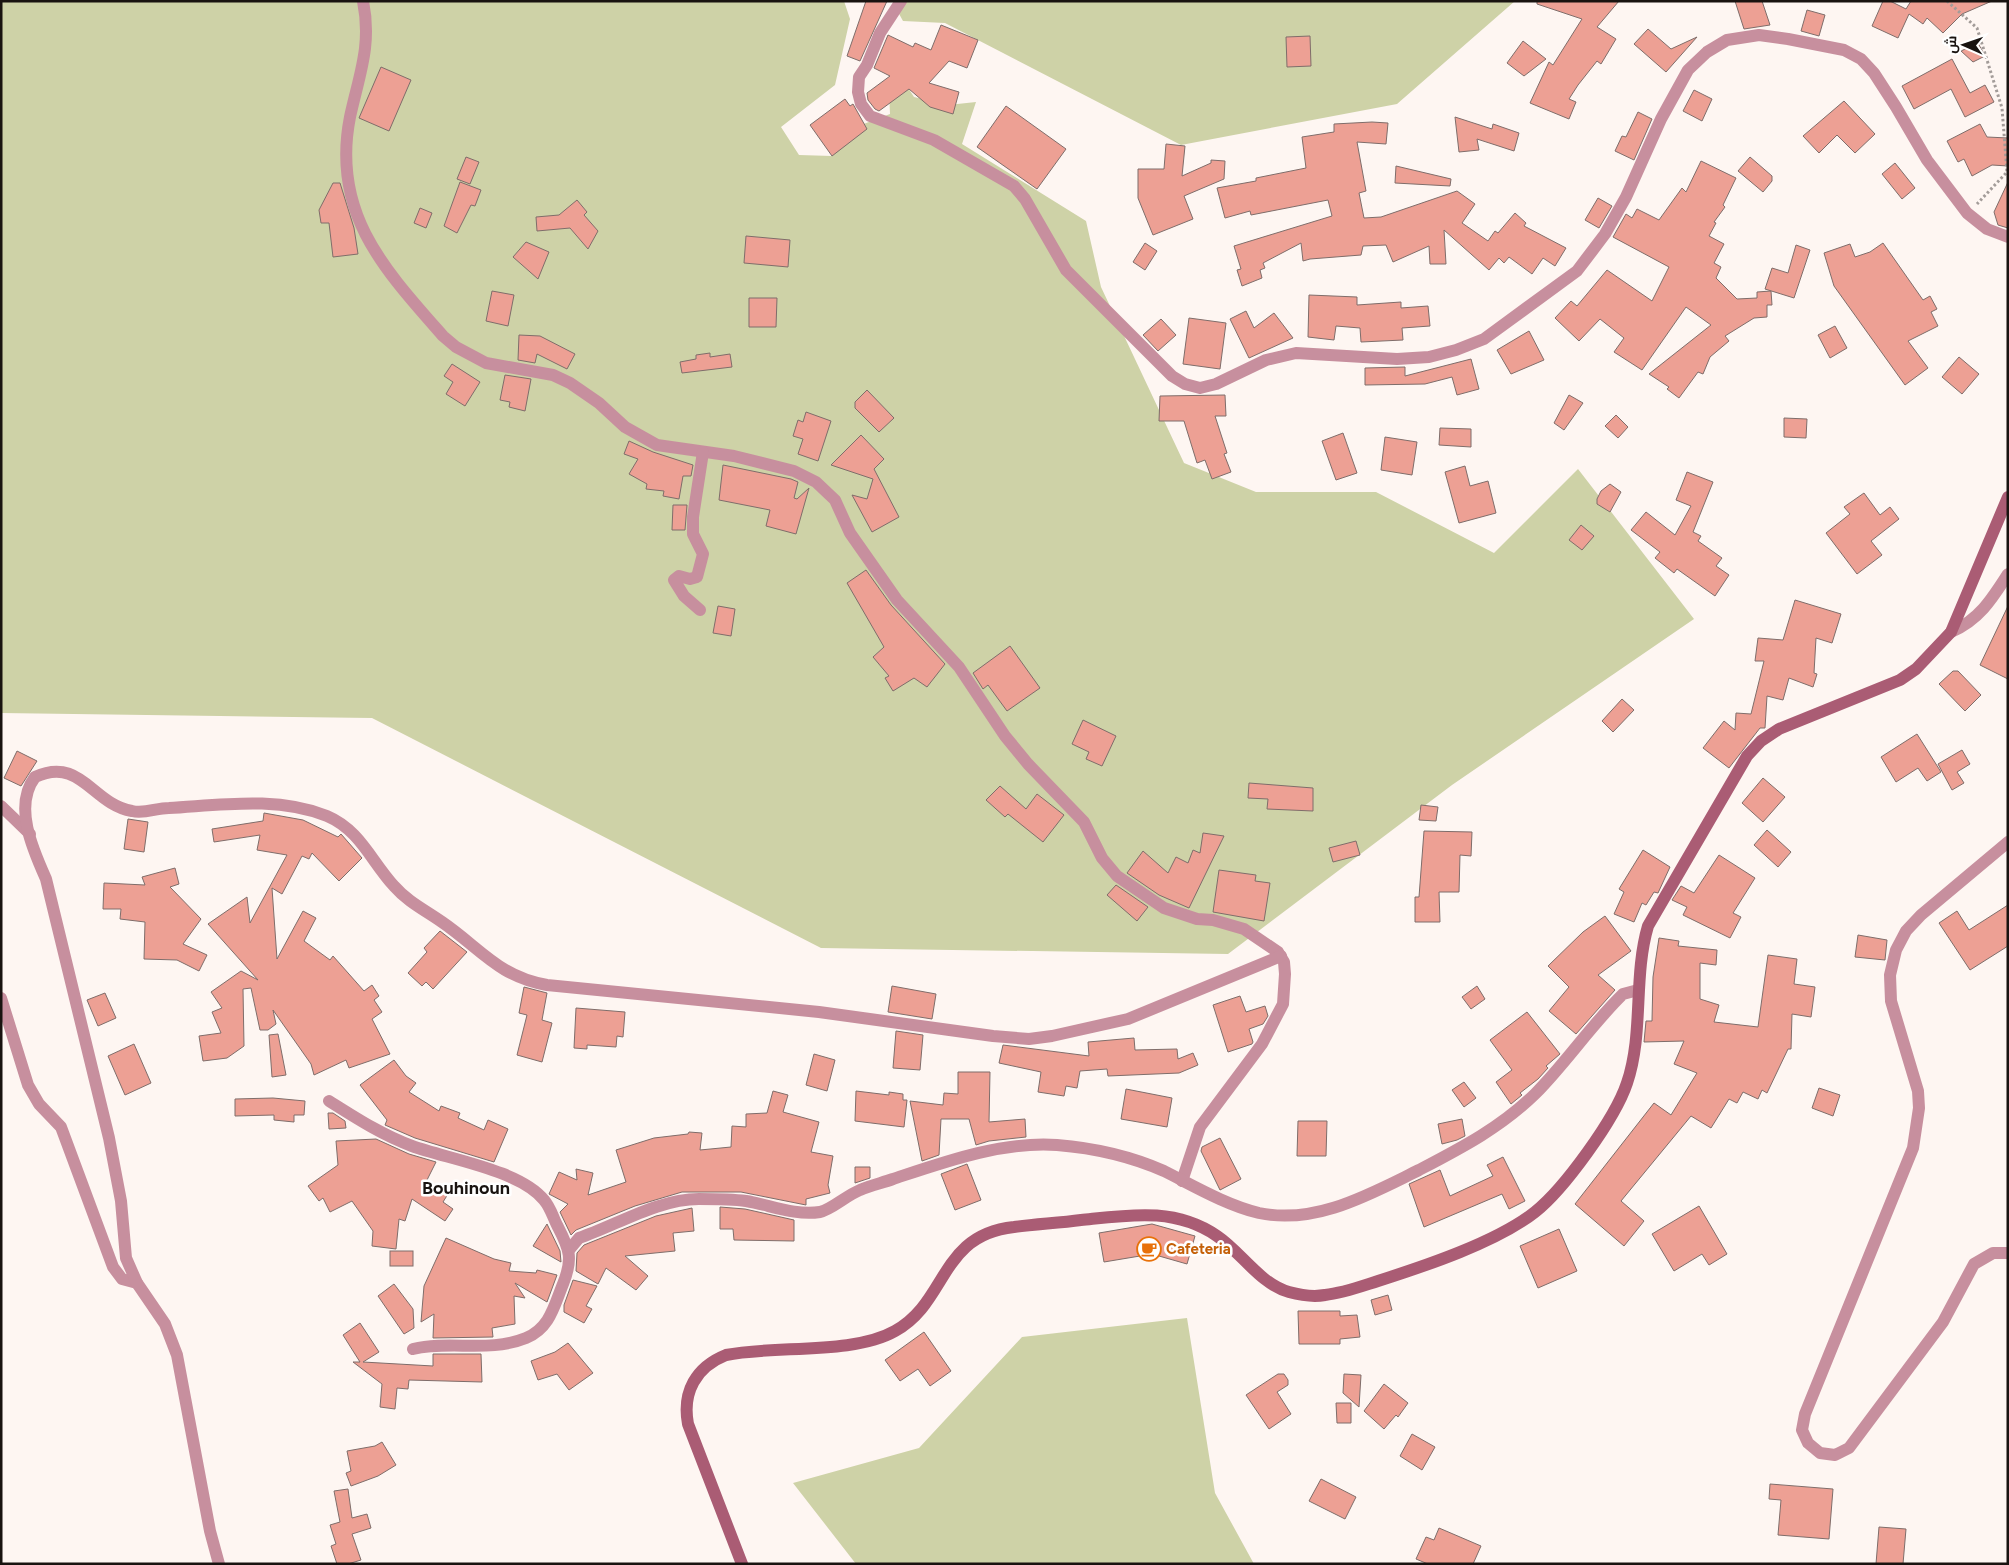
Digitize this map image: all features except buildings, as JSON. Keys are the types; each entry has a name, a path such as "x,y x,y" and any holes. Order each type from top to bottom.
{"main road":[{"path":"742,1564 691,1434 686,1415 686,1405 691,1386 709,1363 736,1353 858,1344 884,1337 919,1313 929,1301 950,1264 968,1245 990,1233 1015,1226 1145,1213 1171,1216 1201,1227 1218,1236 1276,1288 1314,1296 1326,1295 1367,1284 1440,1259 1528,1218 1550,1198 1580,1161 1626,1086 1636,1034 1642,945 1648,926 1747,756 1761,741 1779,730 1900,680 1916,669 1951,632 2008,497"}],"street":[{"path":"363,1 367,23 367,43 361,79 347,134 345,166 353,203 374,250 436,329 463,352 494,365 554,376 585,393 625,427 646,440 667,447 734,456 794,471 806,475 823,487 834,500 850,533 897,600 959,667 1006,736 1028,764 1084,822 1102,858 1116,876 1164,908 1197,920 1213,920 1244,929 1274,948 1281,956 1285,974 1283,1004 1262,1044 1200,1127 1182,1181"},
{"path":"902,1 880,33 867,65 859,77 858,92 861,104 870,116 934,140 1014,186 1025,199 1066,270 1172,376 1185,384 1200,388 1216,384 1266,360 1296,353 1397,359 1429,357 1456,350 1484,339 1577,271 1605,234 1626,197 1661,119 1688,70 1707,52 1727,40 1758,35 1788,38 1844,50 1861,59 1874,73 1927,160 1967,213 1987,229 2008,237"},
{"path":"700,610 684,596 674,580 679,576 690,579 697,577 702,564 702,548 693,534 693,518 704,452"},
{"path":"1951,632 1966,625 1981,614 2008,574"},
{"path":"219,1564 210,1531 177,1356 165,1324 137,1283 126,1258 121,1201 109,1138 46,879 30,834 25,805 28,786 34,777 52,771 69,773 113,805 132,811 143,812 165,808 250,803 283,806 327,817 350,830 363,843 385,875 405,897 458,933 501,969 532,983 819,1012 1011,1038 1052,1036 1128,1019 1281,956"},
{"path":"1,806 30,834"},
{"path":"2008,842 1921,915 1906,931 1896,950 1890,975 1891,1001 1918,1091 1918,1127 1913,1148 1805,1414 1802,1430 1808,1443 1820,1453 1835,1454 1849,1448 1943,1322 1974,1264 1993,1253 2008,1253"},
{"path":"568,1250 579,1238 673,1202 698,1199 743,1200 805,1214 825,1211 844,1197 873,1185 952,1161 1021,1146 1054,1145 1098,1150 1143,1163 1245,1209 1278,1215 1314,1212 1362,1198 1459,1151 1510,1116 1535,1094 1623,994 1638,990"},
{"path":"1,998 28,1085 39,1104 61,1127 113,1268 122,1279 137,1283"},
{"path":"329,1101 396,1140 481,1167 525,1185 536,1192 550,1207 568,1250 570,1259 568,1271 555,1308 550,1318 535,1333 517,1341 497,1345 459,1347 441,1345 413,1349"}],"path":[{"path":"1947,1 1977,28 2002,108 2007,172 1967,213"}],"green space":[{"path":"1,1 844,1 850,19 835,85 781,127 799,155 832,156 861,125 890,114 889,91 901,77 914,97 948,105 976,102 962,144 1086,221 1101,287 1184,463 1256,492 1376,492 1494,553 1578,469 1694,619 1452,785 1228,954 821,948 372,718 1,713"},
{"path":"892,1 1515,1 1397,104 1181,145 945,23 903,21"},
{"path":"1187,1318 1215,1493 1254,1564 856,1564 793,1483 919,1448 1022,1337"}],"place":[{"name":"Cafeteria","path":"1149,1249"}],"district":[{"name":"Bouhinoun","path":"466,1188"}]}
